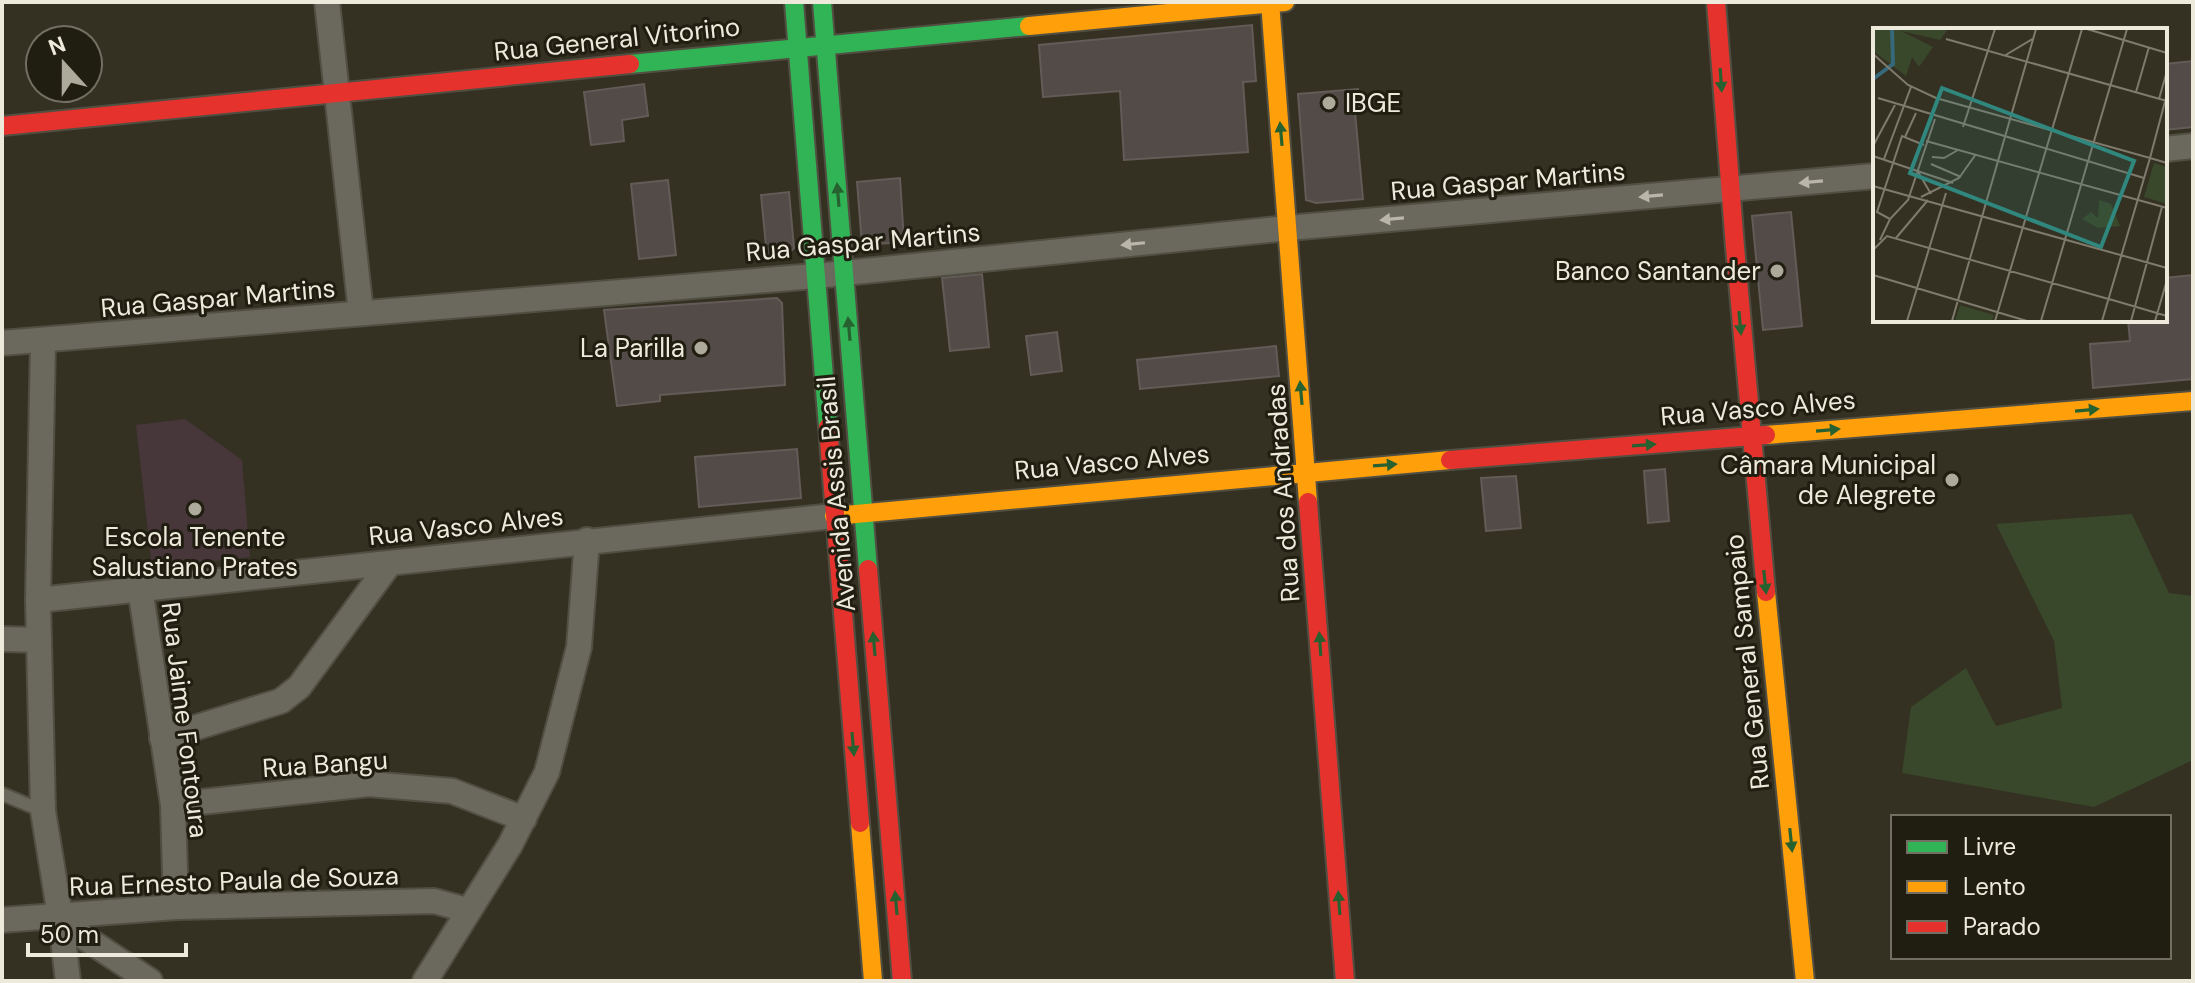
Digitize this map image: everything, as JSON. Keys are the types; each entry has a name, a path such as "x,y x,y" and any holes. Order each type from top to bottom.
{"street":[{"path":"327,2 361,313"},
{"name":"Avenida Assis Brasil","path":"794,2 873,981"},
{"name":"Avenida Assis Brasil","path":"822,2 902,981"},
{"name":"Rua General Sampaio","path":"1716,2 1750,437 1805,981"},
{"name":"Rua General Vitorino","path":"2,126 1275,3"},
{"name":"Rua dos Andradas","path":"1275,3 1288,228 1345,981"},
{"path":"2167,149 2193,146"},
{"name":"Rua Gaspar Martins","path":"2,343 815,276 1288,228 1873,176"},
{"path":"43,341 38,600 43,811 68,981"},
{"path":"823,371 852,369"},
{"name":"Rua Vasco Alves","path":"38,600 587,540 1307,471 2193,401"},
{"path":"425,981 524,819 547,772 579,647 587,540"},
{"path":"162,738 281,701 299,687 390,563"},
{"name":"Rua Jaime Fontoura","path":"140,588 173,805 176,907"},
{"path":"2,639 39,640"},
{"name":"Rua Bangu","path":"173,805 369,784 452,791 524,819"},
{"path":"864,877 893,874"},
{"name":"Rua Ernesto Paula de Souza","path":"2,920 61,919 176,907 434,901 467,910"},
{"path":"61,919 150,981"}],"lane":[{"path":"2,794 43,811"}],"shaded area":[{"name":"Escola Tenente Salustiano Prates","path":"185,419 242,460 250,557 152,568 136,425"}],"green space":[{"path":"2132,514 2169,593 2193,596 2193,760 2094,807 1902,773 1911,707 1966,668 1996,726 2062,708 2054,641 1996,524"}],"building":[{"path":"1252,25 1256,81 1243,82 1248,152 1124,160 1120,91 1043,97 1039,45"},
{"path":"2193,61 2193,127 2167,130 2167,64"},
{"path":"644,84 648,116 622,120 624,141 591,145 584,92"},
{"path":"1358,89 1359,112 1355,112 1363,199 1316,203 1306,200 1298,94"},
{"path":"900,178 904,242 862,245 857,182"},
{"path":"668,180 676,255 639,259 631,184"},
{"path":"789,192 794,248 788,254 767,256 761,195"},
{"name":"Banco Santander","path":"1791,212 1802,326 1763,330 1752,216"},
{"path":"982,274 989,347 950,351 942,278"},
{"path":"2193,275 2193,379 2093,388 2090,344 2130,341 2128,322 2167,322 2167,278"},
{"path":"777,298 782,303 785,385 660,395 660,401 617,406 604,310"},
{"path":"1057,332 1062,371 1031,375 1026,336"},
{"path":"1276,346 1279,376 1140,389 1137,360"},
{"path":"797,449 801,498 699,507 695,457"},
{"path":"1665,469 1669,521 1648,523 1644,471"},
{"path":"1516,476 1521,528 1486,531 1481,478"}],"traffic: fast":[{"path":"794,2 828,427"},
{"path":"822,2 868,569"},
{"path":"630,64 1029,26"}],"traffic: slow":[{"path":"1270,2 1308,502"},
{"path":"1029,26 1285,2"},
{"path":"1766,435 2193,401"},
{"path":"834,516 1450,460"},
{"path":"1766,592 1805,981"},
{"path":"860,823 873,981"}],"traffic: jam":[{"path":"1716,2 1766,592"},
{"path":"2,126 630,64"},
{"path":"828,427 860,823"},
{"path":"1450,460 1766,435"},
{"path":"1308,502 1345,981"},
{"path":"868,569 902,981"}],"place":[{"name":"IBGE","path":"1329,103"},
{"name":"Banco Santander","path":"1777,271"},
{"name":"La Parilla","path":"701,348"},
{"name":"Câmara Municipal de Alegrete","path":"1952,480"},
{"name":"Escola Tenente Salustiano Prates","path":"195,509"}]}
